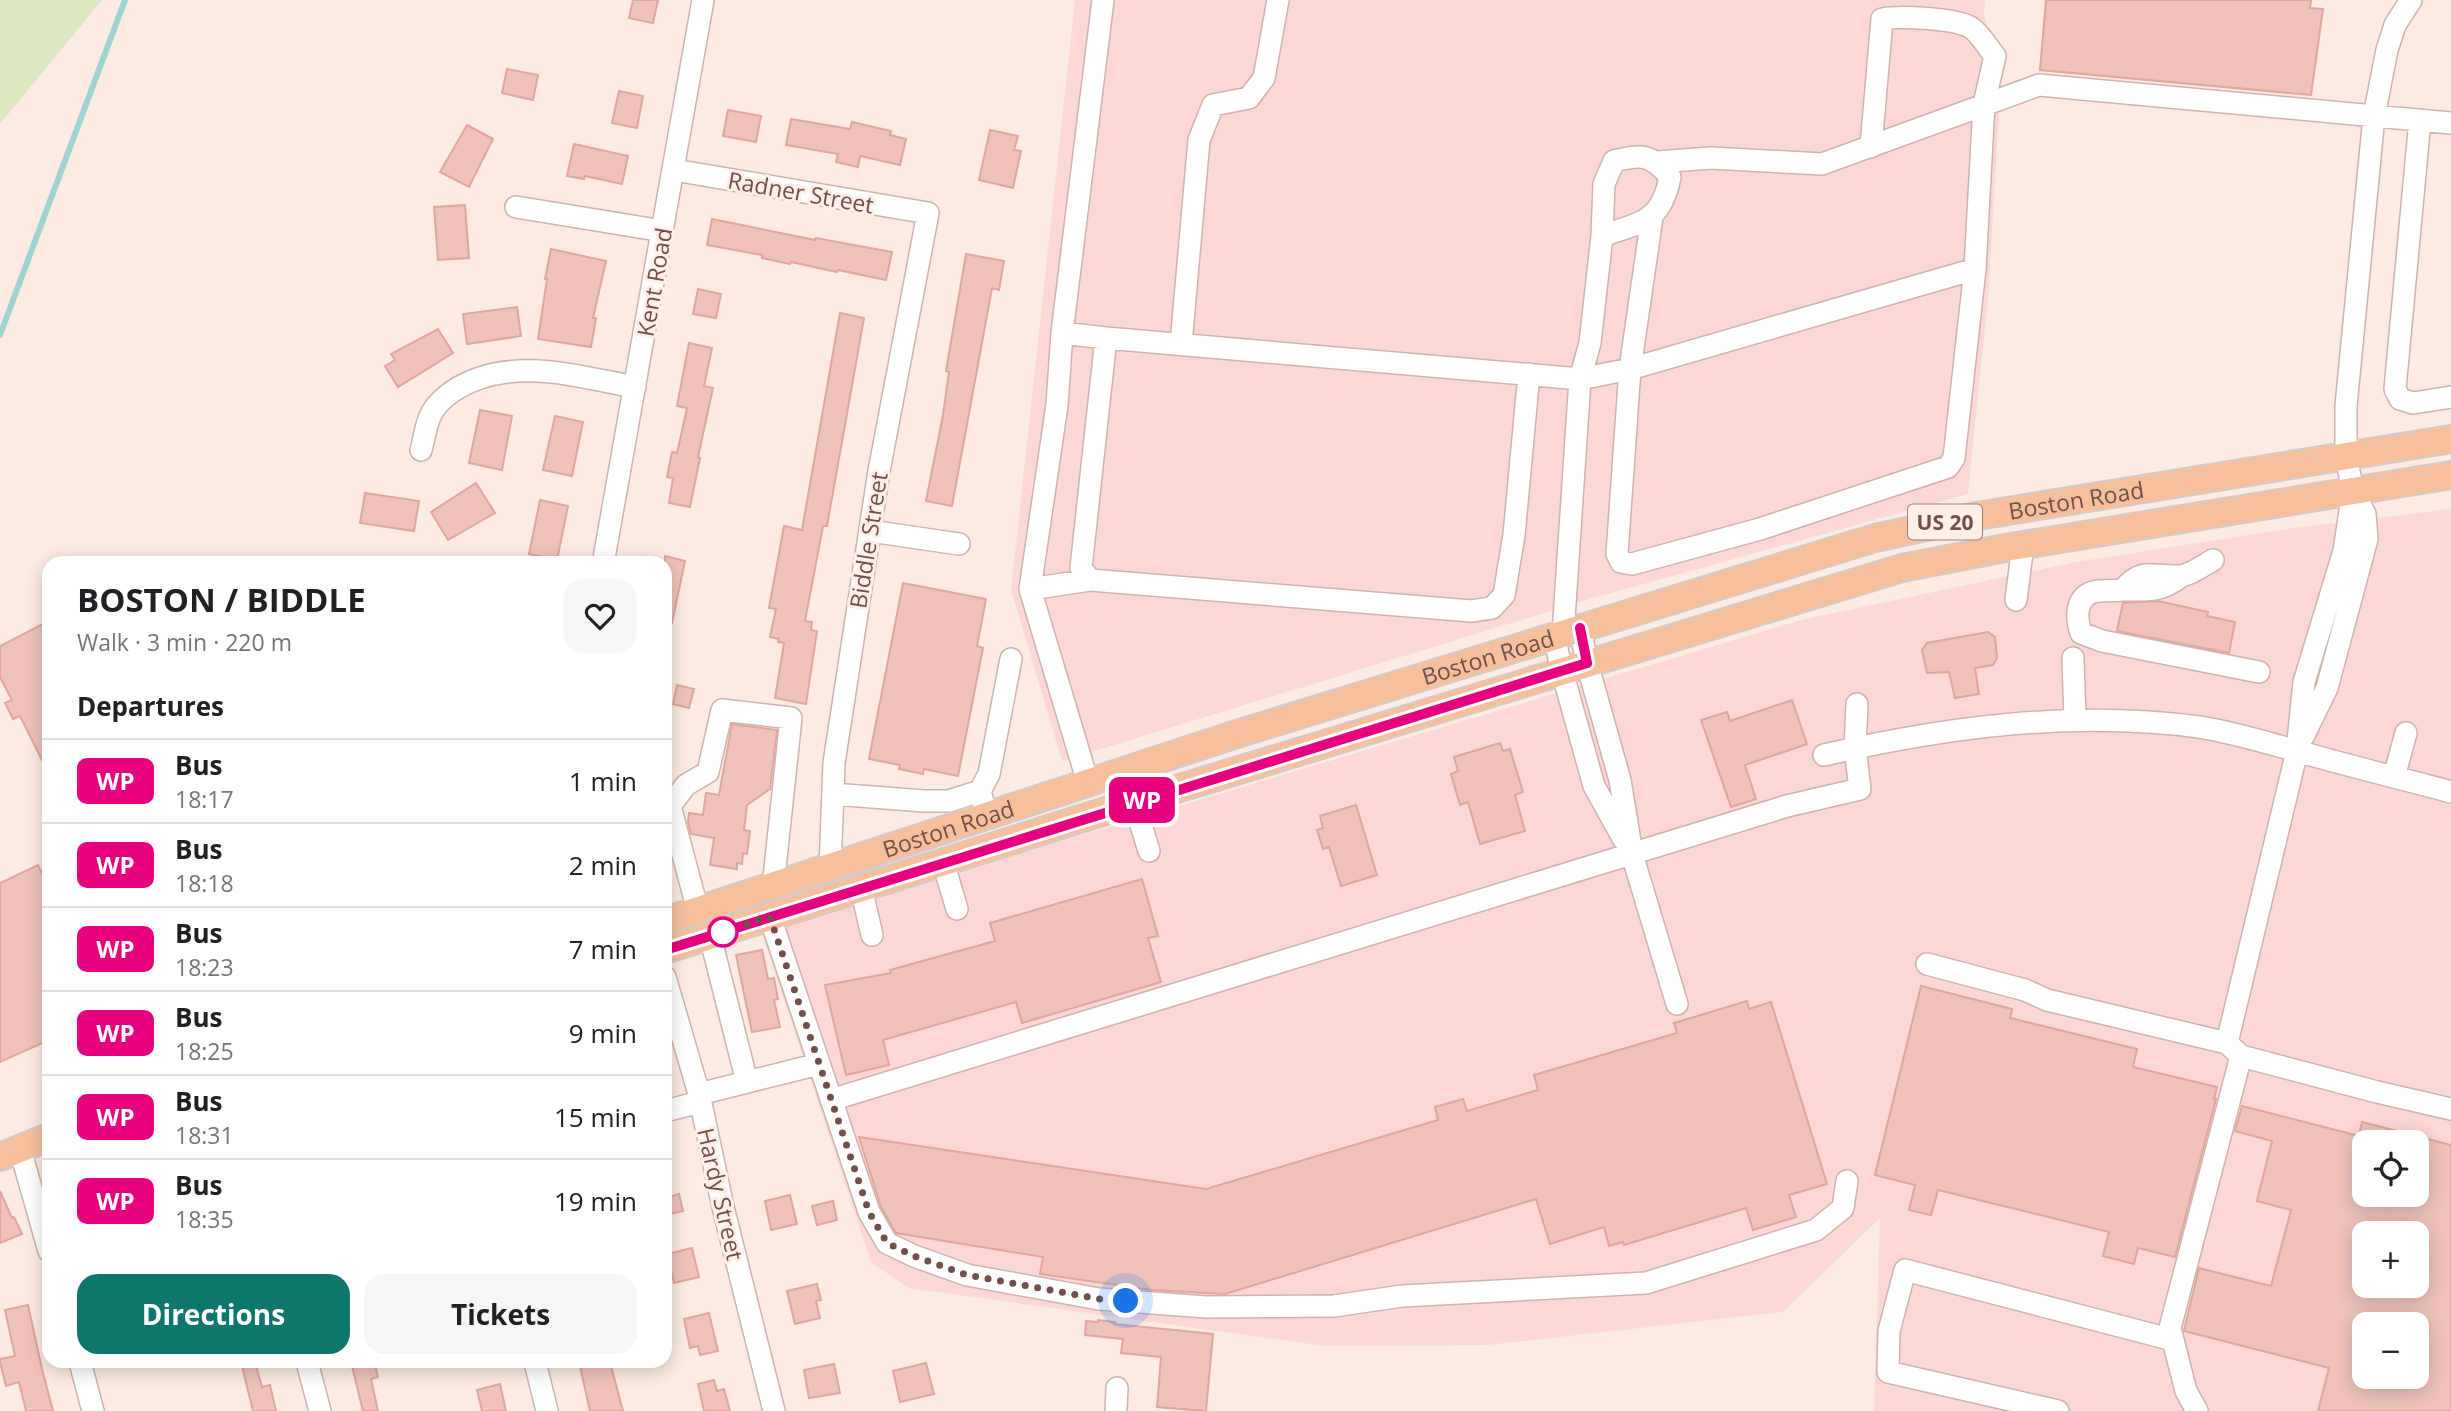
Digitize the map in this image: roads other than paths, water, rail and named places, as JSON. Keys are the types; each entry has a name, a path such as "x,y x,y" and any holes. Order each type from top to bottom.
{"main road":[{"name":"Boston Road","path":"672,919 1088,783 1566,633 1909,530 1977,516 2451,439"},
{"name":"Boston Road","path":"672,948 1134,802 1890,571 1935,560 2451,475"},
{"path":"10,1153 42,1140"}],"street":[{"name":"Kent Road","path":"604,556 703,0"},
{"path":"1088,783 1030,589 1057,405 1062,334 1103,0"},
{"path":"1181,344 1199,140 1213,105 1249,97 1264,78 1278,0"},
{"path":"2197,1411 2186,1391 2170,1328 2234,1049 2297,751 2327,688 2366,550 2367,522 2353,491 2346,456 2346,406 2374,116 2387,50 2395,25 2411,0"},
{"path":"1657,162 1670,177 1666,198 1652,218 1630,369 1616,554 1621,562 1632,564 1760,529 1948,467 1954,458 1975,269 1984,104 1995,56 1973,29 1961,24 1920,19 1882,19 1871,147"},
{"path":"1632,854 1594,786 1562,671 1580,379 1590,343 1602,236 1604,184 1614,161 1636,155 1657,162 1711,158 1822,164 2039,85 2451,123"},
{"path":"2420,120 2395,389 2400,399 2413,403 2451,397"},
{"name":"Radner Street","path":"674,170 928,214"},
{"path":"516,207 663,231"},
{"name":"Biddle Street","path":"830,869 834,763 870,531 928,214"},
{"path":"1602,236 1652,218"},
{"path":"1062,334 1580,379 1630,369 1975,269"},
{"path":"1090,580 1081,568 1106,338"},
{"path":"421,450 429,418 436,406 460,387 488,375 535,371 635,387"},
{"path":"1030,589 1090,580 1471,611 1492,608 1504,595 1514,535 1529,374"},
{"path":"870,531 959,544"},
{"path":"2016,600 2023,545"},
{"path":"2213,560 2180,577 2165,574 2141,575 2132,579 2123,590 2093,592 2084,598 2078,609 2077,621 2081,633 2102,641 2259,672"},
{"path":"1566,633 1587,663 1620,780 1632,854 1677,1004"},
{"path":"2073,658 2075,720"},
{"path":"987,817 980,791 989,774 1011,659"},
{"path":"831,1100 1787,806 1860,789 1855,748 1857,704"},
{"path":"672,801 686,785 708,772 722,710 791,718 772,887"},
{"path":"1824,755 1904,737 2075,720 2147,722 2200,727 2251,738 2451,792"},
{"path":"2394,777 2406,733"},
{"path":"833,794 948,801 980,791"},
{"path":"1134,802 1149,851"},
{"path":"672,820 698,911"},
{"path":"943,862 957,909"},
{"path":"861,888 872,935"},
{"path":"770,917 869,1212 887,1243 967,1275 1099,1299 1206,1307 1334,1306 1402,1296 1646,1283 1816,1230 1843,1208 1847,1181"},
{"path":"710,936 747,1082"},
{"path":"1927,964 2025,990 2047,1000 2234,1049 2377,1092 2451,1109"},
{"name":"Hardy Street","path":"672,1001 700,1098 723,1207 774,1411"},
{"path":"672,1108 747,1082 819,1064"},
{"path":"10,1153 42,1233"},
{"path":"2058,1411 1888,1372 1889,1331 1905,1270 2173,1340"},
{"path":"82,1368 93,1411"},
{"path":"309,1368 320,1411"},
{"path":"536,1368 547,1411"},
{"path":"1115,1411 1117,1388"}],"waterway":[{"path":"0,335 125,0"}]}
